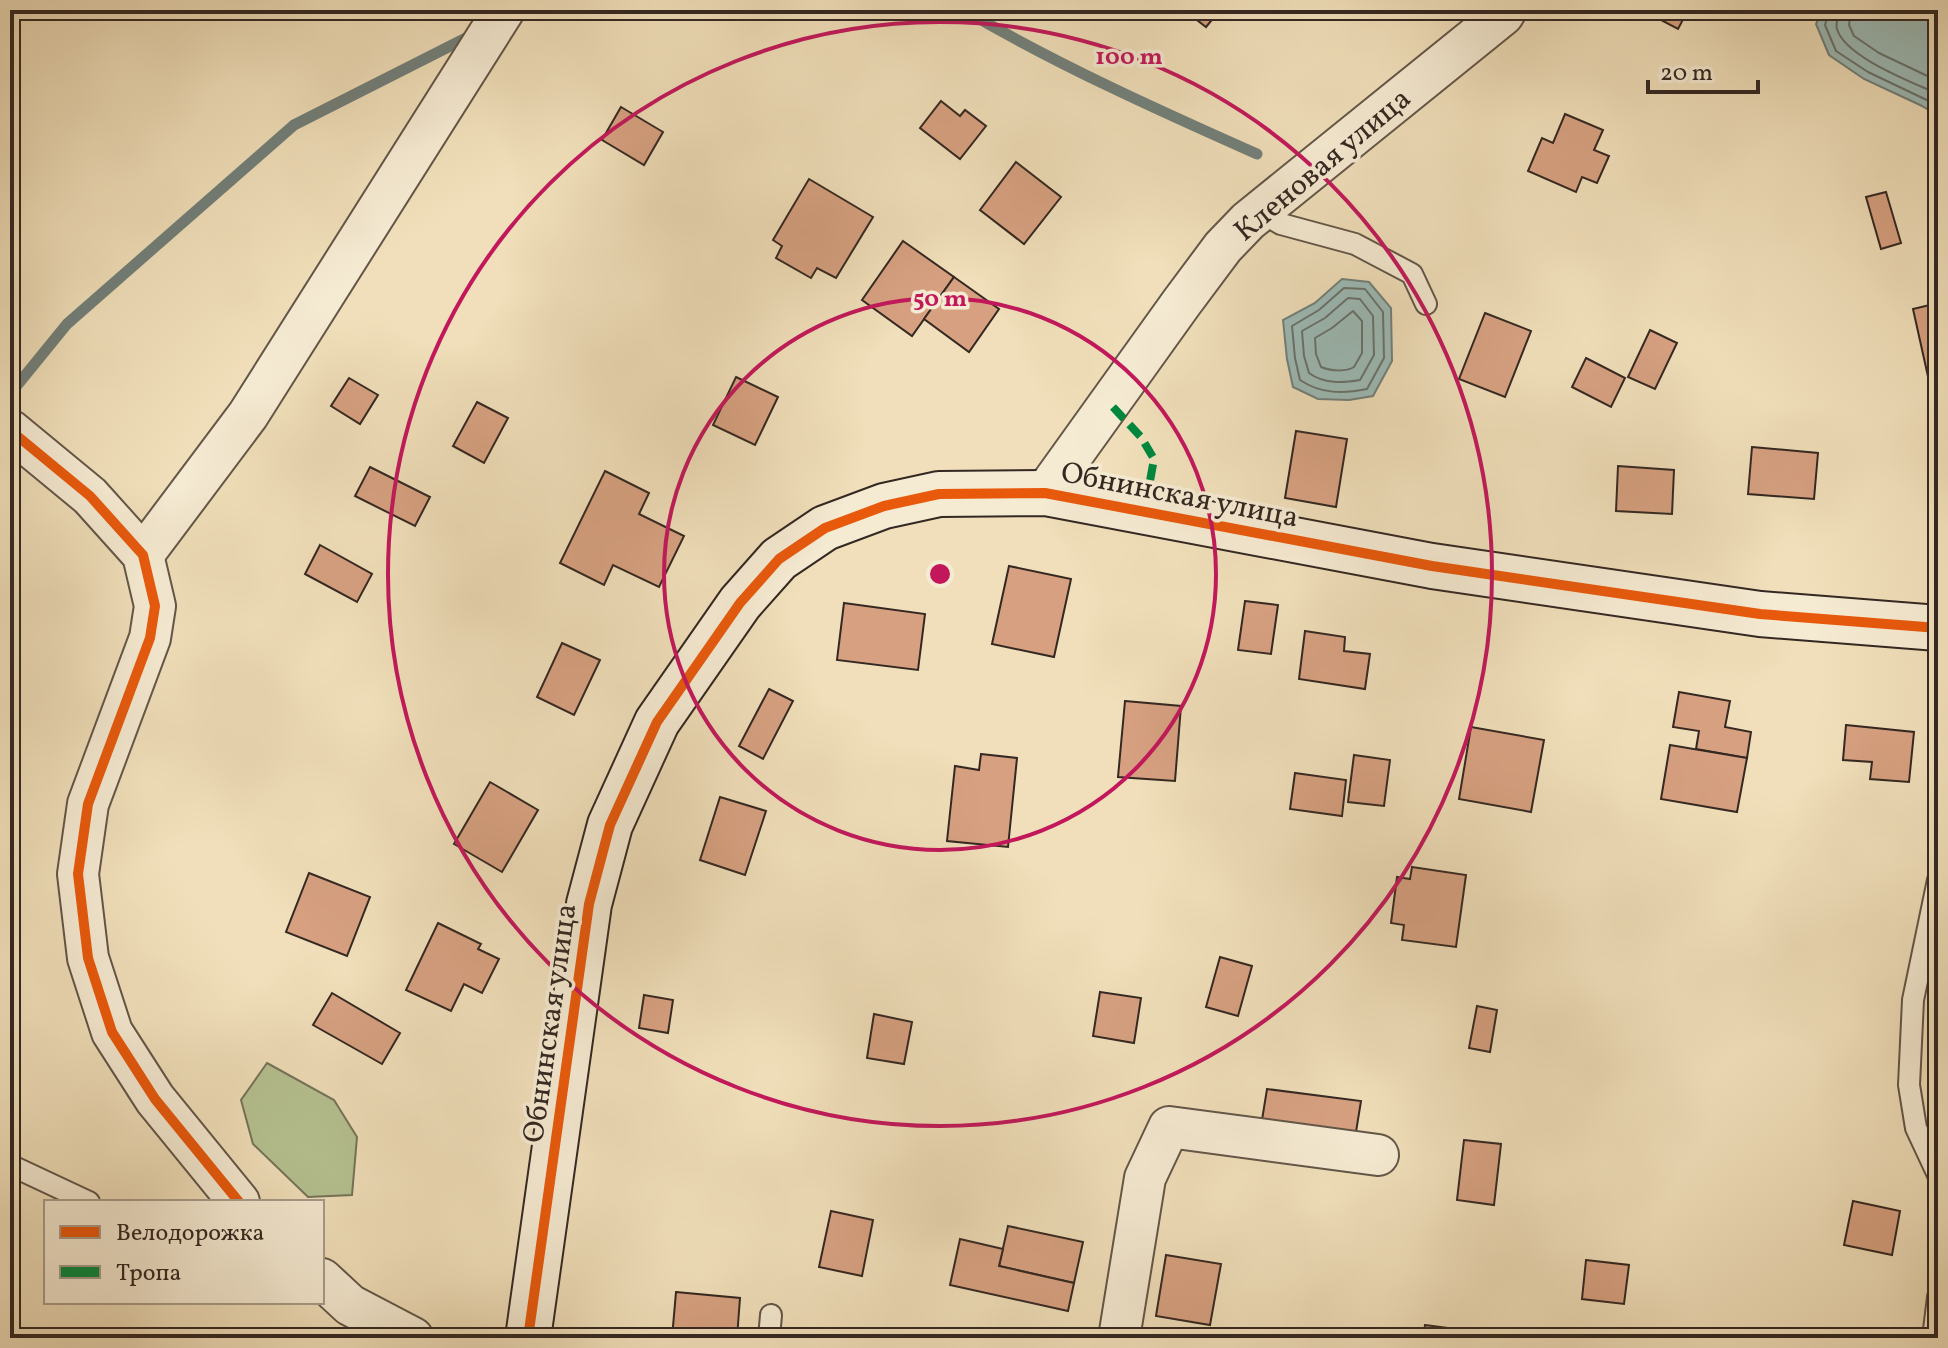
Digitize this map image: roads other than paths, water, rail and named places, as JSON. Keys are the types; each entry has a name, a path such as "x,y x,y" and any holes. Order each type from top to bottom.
{"street":[{"path":"143,555 248,415 504,10"},
{"name":"Кленовая улица","path":"1045,493 1223,247 1248,221 1506,10"},
{"path":"10,430 90,496 143,555 155,606 150,638 88,804 78,874 88,958 112,1032 155,1099 237,1200"},
{"name":"Обнинская улица","path":"528,1338 589,904 610,825 657,722 740,603 779,559 825,528 884,506 939,494 1045,493 1448,568 1760,614 1938,628"},
{"path":"1119,1338 1145,1178 1169,1127 1378,1155"},
{"path":"331,1294 413,1338"}],"lane":[{"path":"1260,212 1281,224 1355,244 1412,274 1426,304"},
{"path":"1938,880 1913,1000 1909,1085 1916,1128 1938,1175"},
{"path":"10,1165 85,1200"},
{"path":"1933,1338 1938,1297"},
{"path":"769,1338 771,1315"}],"water":[{"path":"1822,10 1938,10 1938,108 1934,113 1864,79 1829,55 1816,24"},
{"path":"1342,279 1369,282 1391,308 1392,361 1373,396 1349,400 1318,399 1293,387 1283,320 1315,303"}],"waterway":[{"path":"964,10 1072,68 1257,154"},
{"path":"10,394 67,324 294,125 474,34"}]}
